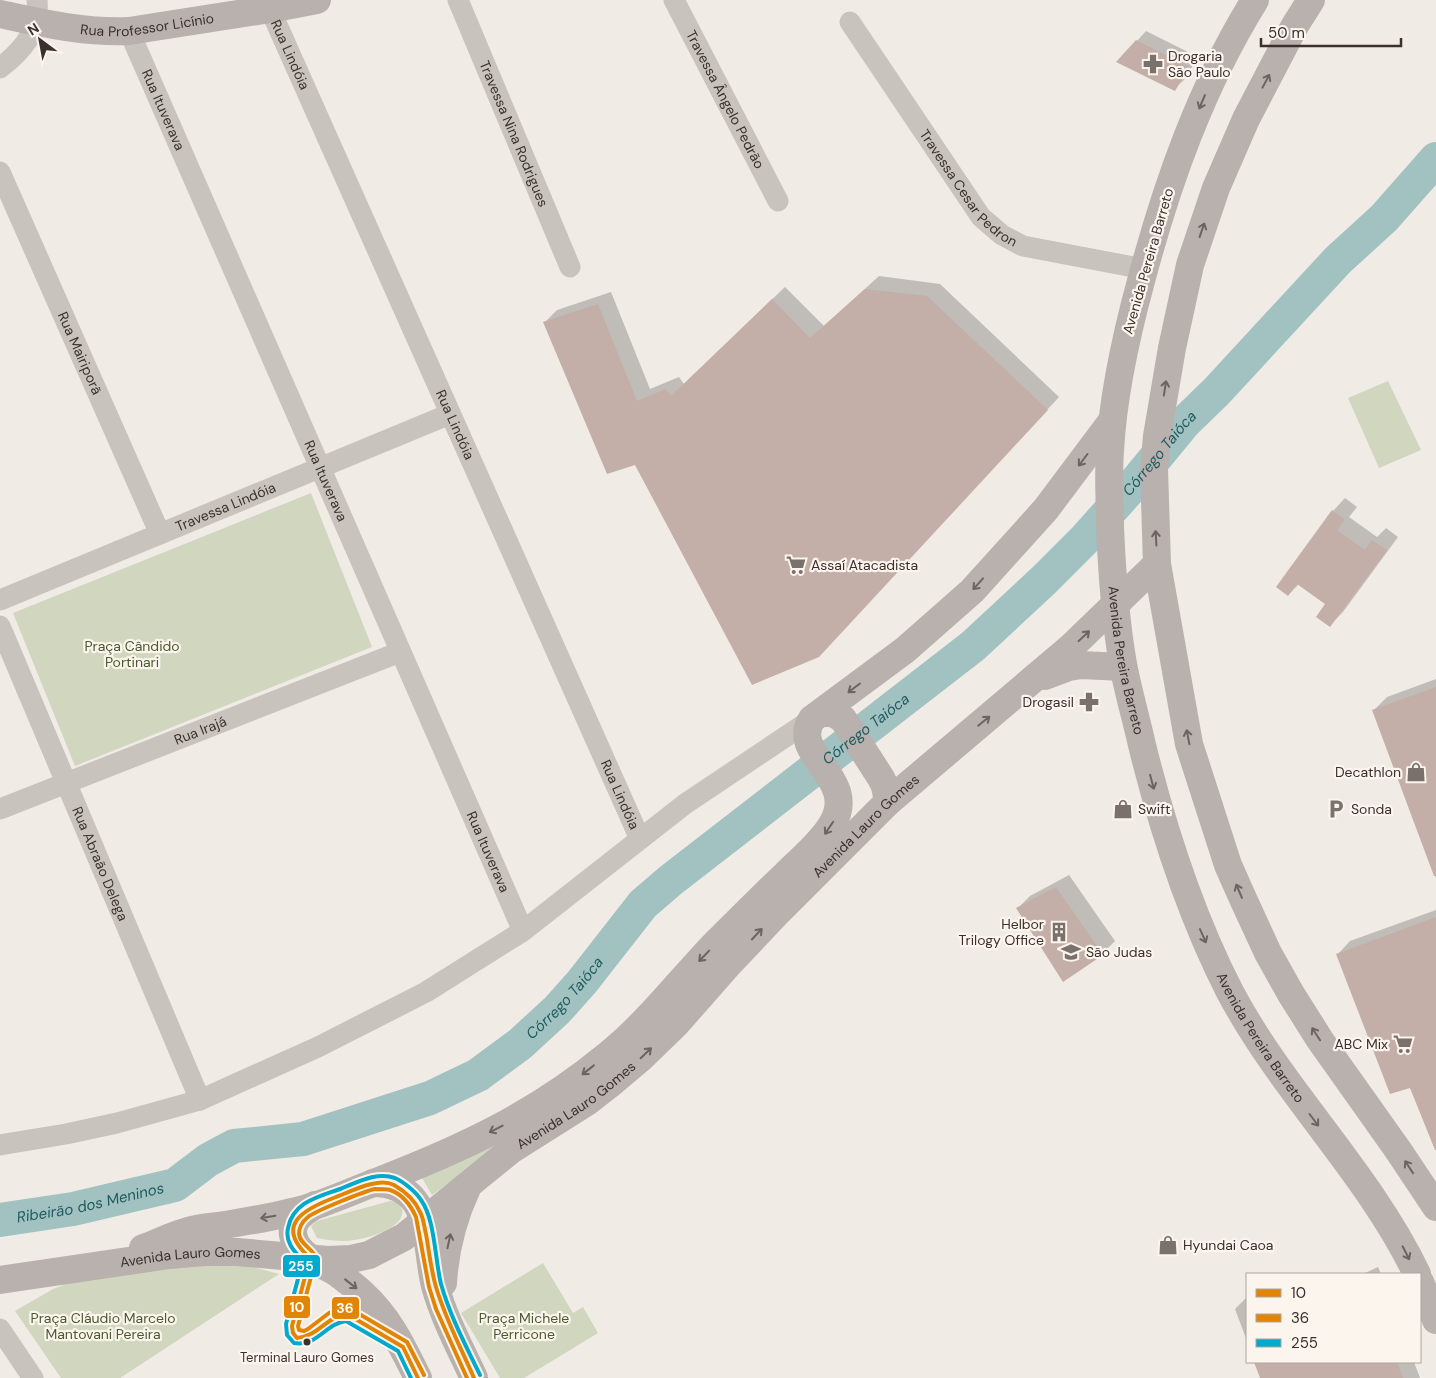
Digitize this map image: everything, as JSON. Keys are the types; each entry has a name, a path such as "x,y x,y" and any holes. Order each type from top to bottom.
{"main road":[{"name":"Rua Professor Licínio","path":"0,14 37,11 66,28 92,31 128,31 317,0"},
{"path":"1311,0 1246,119 1216,188 1190,265 1172,348 1157,436 1154,469 1157,564 1189,744 1228,865 1268,953 1291,994 1320,1040 1436,1207"},
{"name":"Avenida Pereira Barreto","path":"1251,4 1212,78 1180,154 1160,212 1128,327 1112,421 1109,487 1114,607 1123,667 1164,826 1202,933 1230,992 1256,1038 1386,1217 1415,1273"},
{"path":"812,749 807,739 807,729 817,716 911,645 972,591 1046,509 1112,421"},
{"name":"Avenida Lauro Gomes","path":"0,1280 169,1254 237,1252 328,1260 351,1259 369,1255 404,1237 511,1150 587,1102 642,1057 676,1024 779,911 888,802 1034,680 1114,607 1157,564"},
{"name":"Avenida Lauro Gomes","path":"1034,680 1081,665 1123,667"},
{"path":"817,716 837,714 850,728 885,786 888,802"},
{"name":"Avenida Lauro Gomes","path":"104,1264 189,1230 283,1215 315,1206 466,1145 518,1118 561,1091 636,1030 698,962 828,831 838,810 838,794 812,749"},
{"path":"373,1183 392,1184 408,1194 416,1203 424,1222 435,1285 442,1306 474,1378"},
{"path":"442,1306 443,1272 450,1236 459,1204 468,1186"},
{"path":"315,1206 298,1217 293,1227 296,1244 310,1258 350,1282 374,1304 394,1331 418,1378"},
{"path":"1421,1284 1436,1320"}],"street":[{"name":"Travessa Nina Rodrigues","path":"458,0 570,267"},
{"name":"Travessa Ângelo Pedrão","path":"674,0 778,201"},
{"name":"Rua Lindóia","path":"270,9 640,839"},
{"path":"0,68 27,43 35,29 37,11"},
{"name":"Travessa Cesar Pedron","path":"850,22 981,217 1002,235 1023,246 1144,269"},
{"name":"Rua Ituverava","path":"128,31 523,931"},
{"name":"Rua Mairiporã","path":"0,172 160,534"},
{"name":"Travessa Lindóia","path":"0,600 450,414"},
{"name":"Rua Abraão Delega","path":"0,626 200,1100"},
{"name":"Rua Irajá","path":"0,809 400,652"},
{"path":"0,1145 117,1123 200,1100 318,1047 426,992 523,931 685,804 817,716"},
{"path":"753,758 793,742 801,742 812,749"},
{"path":"0,1329 32,1378"}],"green space":[{"path":"1388,381 1421,450 1379,468 1348,398"},
{"name":"Praça Cândido Portinari","path":"311,493 372,647 75,766 13,613"},
{"path":"513,1136 432,1195 421,1176"},
{"path":"390,1201 398,1202 402,1209 402,1216 397,1223 380,1233 360,1239 334,1241 317,1238 311,1226 317,1221"},
{"name":"Praça Michele Perricone","path":"543,1263 573,1313 583,1307 598,1333 524,1378 500,1378 461,1313"},
{"name":"Praça Cláudio Marcelo Mantovani Pereira","path":"190,1264 246,1265 279,1274 120,1378 61,1378 15,1311 53,1289 91,1275"}],"building":[{"name":"Drogaria São Paulo","path":"1136,40 1189,67 1175,91 1116,62"},
{"name":"Assaí Atacadista","path":"865,289 927,296 1048,410 819,657 752,685 635,465 607,474 543,322 598,304 637,401 666,389 671,396 772,299 810,338"},
{"path":"1332,510 1345,520 1337,530 1365,550 1372,540 1387,550 1330,627 1316,617 1325,604 1297,584 1288,596 1276,587"},
{"name":"Decathlon","path":"1436,687 1436,876 1434,876 1372,710"},
{"name":"Helbor Trilogy Office","path":"1056,887 1103,955 1063,982 1016,908"},
{"name":"ABC Mix","path":"1436,917 1435,1150 1410,1088 1390,1094 1336,954"},
{"path":"1254,1363 1397,1363 1403,1378 1260,1378"}],"waterway":[{"name":"Córrego Taióca","path":"0,1220 73,1209 175,1185 208,1160 234,1146 303,1139 430,1098 478,1075 520,1044 557,1010 582,982 643,904 671,880 973,646 1044,580 1085,539 1134,484 1185,422 1216,392 1338,260 1384,218 1436,159"}],"transit line":[{"name":"255","path":"411,1378 398,1351 346,1321 332,1326 309,1342 294,1343 287,1335 286,1324 303,1260 293,1249 289,1241 287,1233 291,1219 301,1206 315,1198 373,1177 388,1176 395,1178 416,1194 426,1208 432,1229 441,1284 449,1308 480,1375"},
{"name":"10","path":"418,1378 403,1347 347,1314 333,1319 305,1337 297,1338 293,1333 292,1326 310,1258 299,1246 294,1236 294,1227 297,1220 313,1207 357,1188 380,1183 394,1185 410,1197 416,1204 422,1217 440,1299 474,1378"},
{"name":"36","path":"424,1375 407,1342 349,1308 337,1309 308,1329 304,1331 299,1330 298,1326 316,1258 300,1238 300,1229 304,1220 320,1210 375,1189 390,1190 406,1201 416,1217 429,1287 436,1309 467,1378"}],"place":[{"name":"Drogaria São Paulo","path":"1153,64"},
{"name":"Assaí Atacadista","path":"796,565"},
{"name":"Drogasil","path":"1089,702"},
{"name":"Decathlon","path":"1416,772"},
{"name":"Swift","path":"1123,809"},
{"name":"Sonda","path":"1336,809"},
{"name":"Helbor Trilogy Office","path":"1059,932"},
{"name":"São Judas","path":"1071,952"},
{"name":"ABC Mix","path":"1403,1044"},
{"name":"Hyundai Caoa","path":"1168,1245"},
{"name":"Terminal Lauro Gomes","path":"307,1342"}],"water label":[{"name":"Ribeirão dos Meninos","path":"91,1202"}]}
